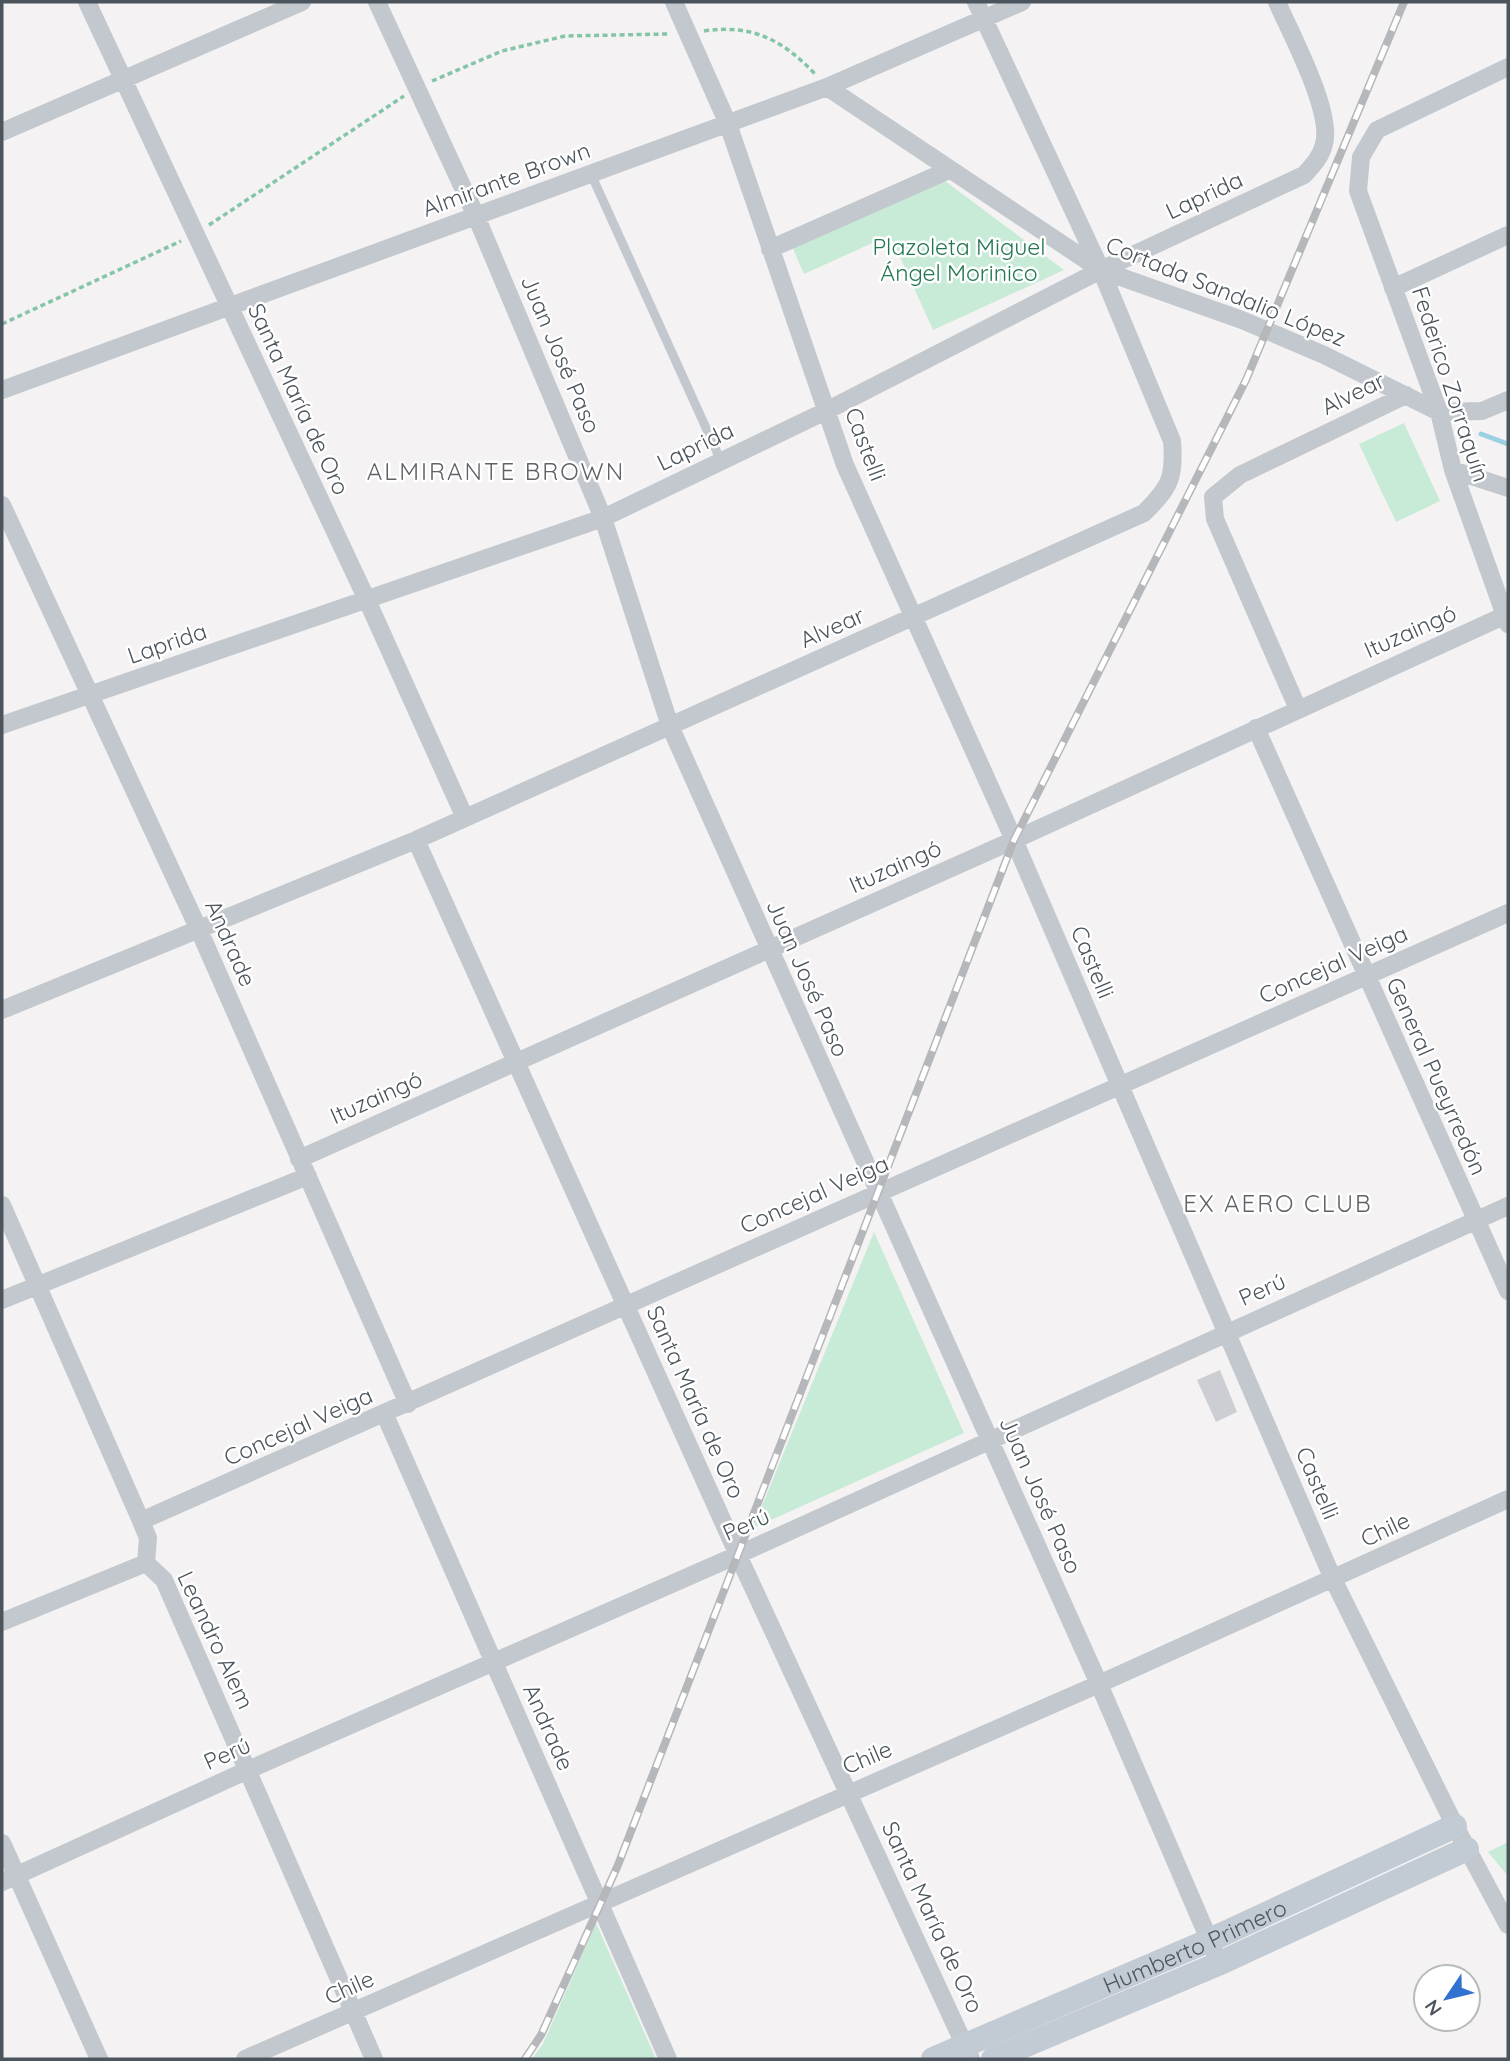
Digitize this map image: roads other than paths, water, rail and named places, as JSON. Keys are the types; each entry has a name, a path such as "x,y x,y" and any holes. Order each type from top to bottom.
{"street":[{"name":"Santa María de Oro","path":"87,2 368,600 465,818"},
{"path":"2,132 302,2"},
{"name":"Juan José Paso","path":"377,2 476,216 604,518 670,726 876,1192 990,1440 1210,1940 1218,1964"},
{"name":"Castelli","path":"674,2 728,124 845,465 1014,840 1334,1579 1455,1826 1508,1926"},
{"path":"976,2 1101,270"},
{"name":"Almirante Brown","path":"2,390 230,309 827,87 1022,2"},
{"name":"Laprida","path":"2,725 604,518 826,411 1101,270 1304,175 1317,161 1325,142 1325,115 1277,2"},
{"name":"Federico Zorraquín","path":"1507,618 1453,470 1438,412 1358,191 1361,157 1377,130 1508,66"},
{"name":"Cortada Sandalio López","path":"827,87 1101,270 1242,320 1324,355 1438,412"},
{"path":"770,249 949,170"},
{"path":"1393,288 1508,235"},
{"name":"Alvear","path":"2,1010 465,818 1144,513 1166,491 1174,468 1172,441 1101,270"},
{"name":"Alvear","path":"1298,709 1214,519 1213,497 1240,475 1406,396"},
{"path":"1438,412 1482,411 1508,400"},
{"path":"1453,470 1508,488"},
{"name":"Andrade","path":"2,505 199,930 408,1404"},
{"name":"Ituzaingó","path":"299,1159 1014,840 1298,709 1507,618"},
{"name":"General Pueyrredón","path":"1256,728 1508,1291"},
{"name":"Santa María de Oro","path":"416,839 738,1555 968,2052"},
{"name":"Concejal Veiga","path":"141,1521 385,1415 876,1192 1120,1087 1508,912"},
{"path":"2,1300 307,1176"},
{"name":"Leandro Alem","path":"2,1205 148,1538 146,1563 164,1580 374,2059"},
{"name":"Perú","path":"9,1879 248,1770 738,1555 1508,1206"},
{"name":"Andrade","path":"385,1415 602,1903 668,2059"},
{"name":"Chile","path":"245,2059 1098,1684 1508,1499"},
{"path":"2,1622 146,1563"},
{"name":"Humberto Primero","path":"933,2059 968,2052 1455,1826"},
{"path":"2,1843 9,1879 99,2059"},
{"name":"Humberto Primero","path":"993,2059 1218,1964 1467,1849"}],"lane":[{"path":"591,174 721,461"}],"waterway":[{"path":"1481,434 1508,444"}],"railway":[{"path":"525,2059 541,2035 618,1865 1014,840 1246,380 1404,2"}],"district":[{"name":"ALMIRANTE BROWN","path":"496,471"},
{"name":"EX AERO CLUB","path":"1278,1203"}],"park label":[{"name":"Plazoleta Miguel Ángel Morinico","path":"959,259"}]}
